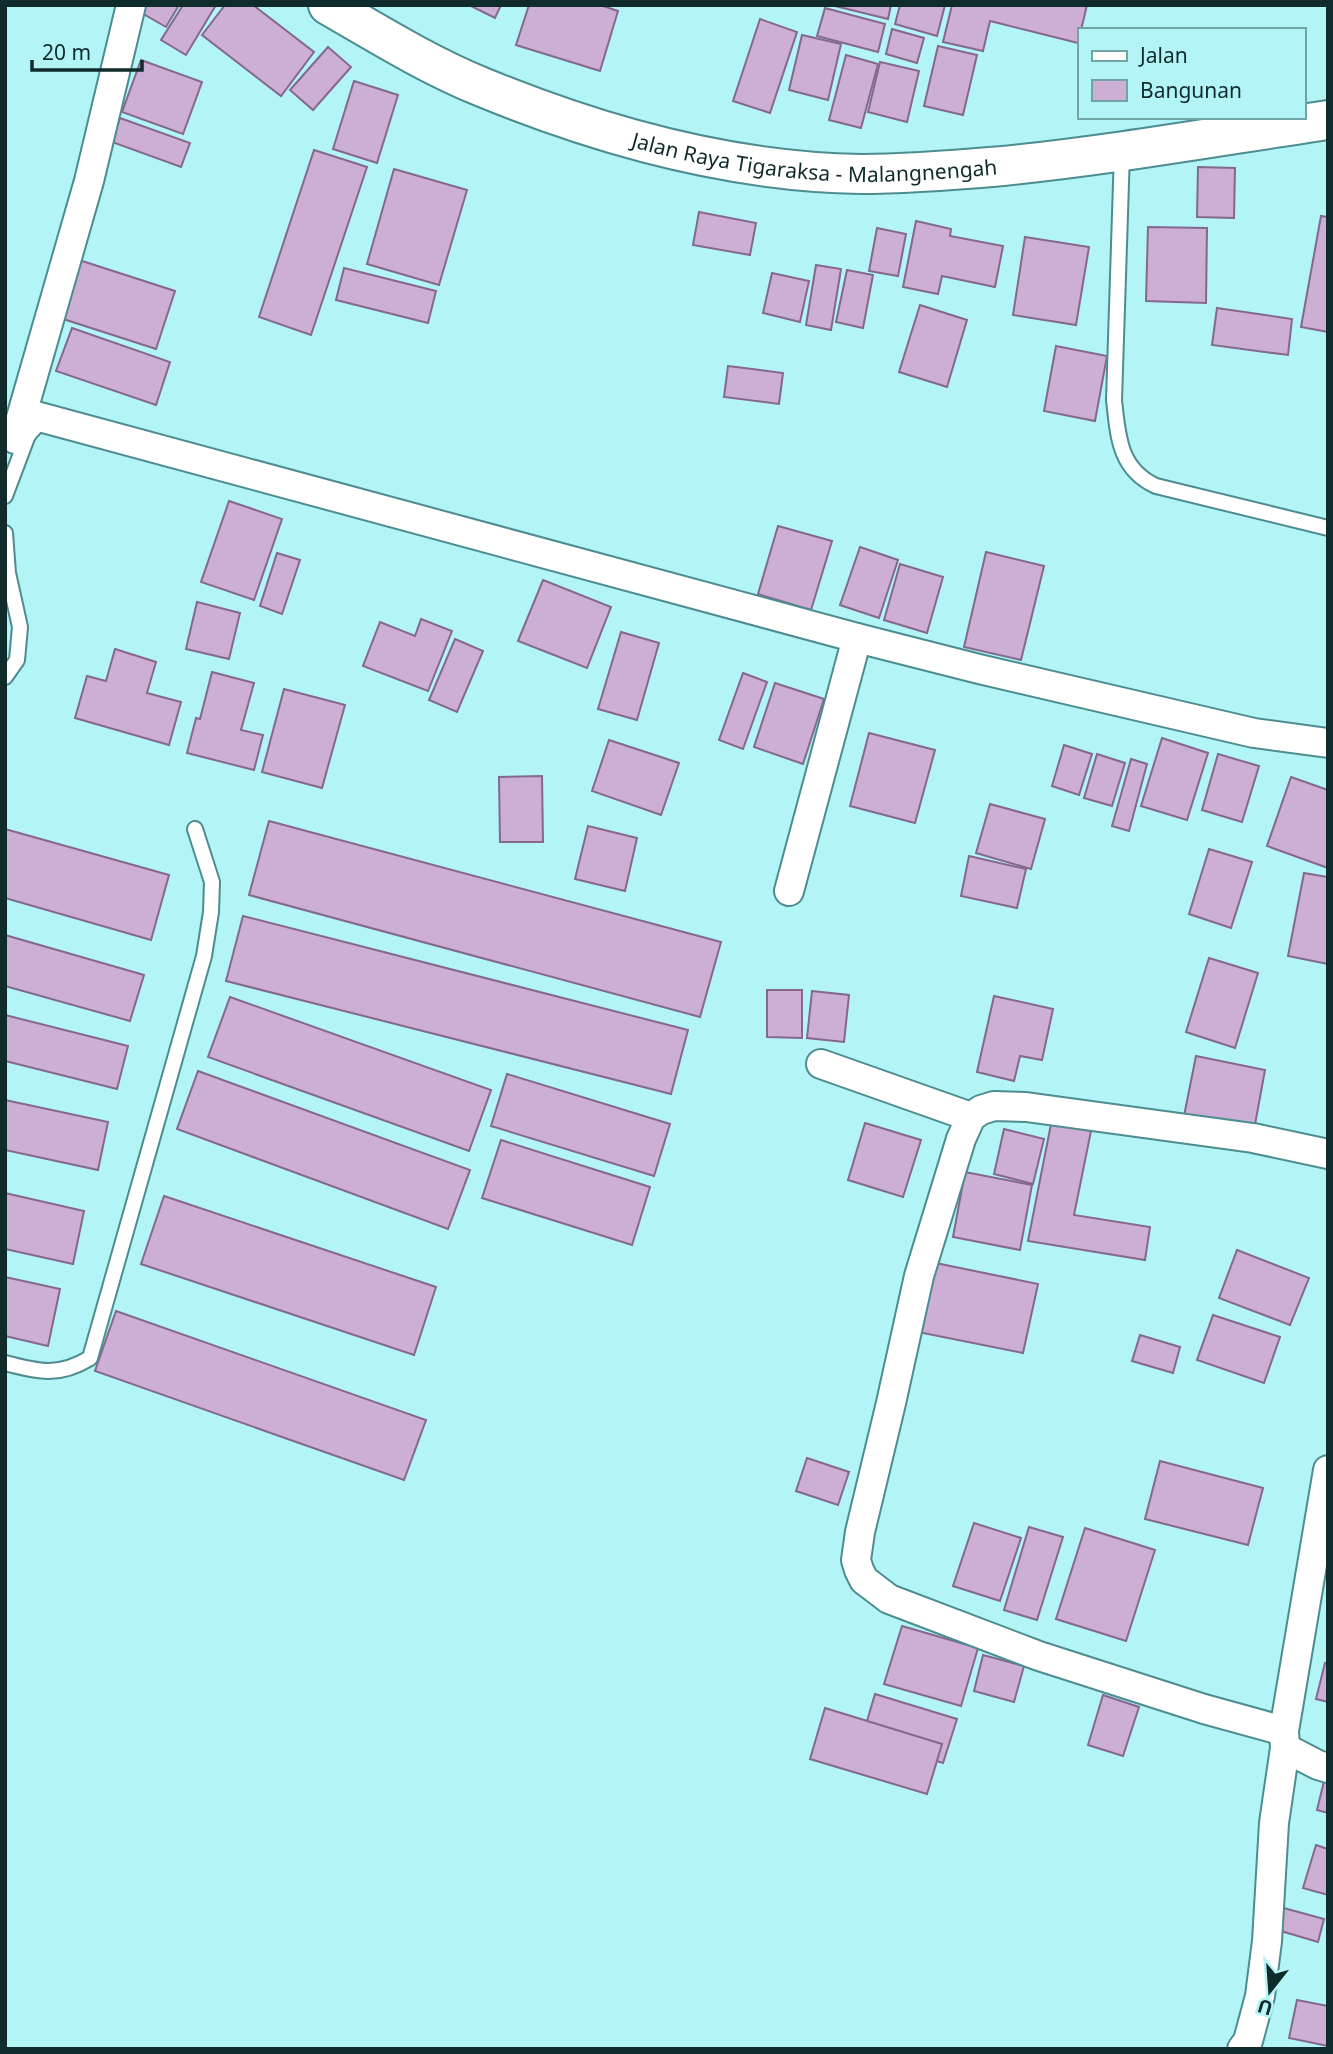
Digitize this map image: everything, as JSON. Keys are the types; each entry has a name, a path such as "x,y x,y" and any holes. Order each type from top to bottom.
{"main road":[{"name":"Jalan Raya Tigaraksa - Malangnengah","path":"328,5 408,51 480,86 592,128 679,151 785,169 859,174 924,173 1080,159 1328,120"}],"street":[{"path":"10,437 89,181 131,5"},
{"path":"10,437 36,415 979,669 1254,733 1328,743"},
{"path":"789,891 857,638"},
{"path":"821,1063 971,1117"},
{"path":"1328,1154 1253,1138 1026,1107 995,1106 981,1110 971,1117 961,1139 919,1276 860,1532 856,1560 864,1580 889,1599 1027,1652 1204,1709 1284,1739 1318,1765 1328,1768"},
{"path":"1242,2049 1248,2041 1260,1996 1267,1941 1274,1823 1284,1739 1328,1470"}],"lane":[{"path":"1122,152 1114,400 1125,457 1134,472 1156,486 1328,528"},
{"path":"5,496 36,415"},
{"path":"5,533 8,573 20,627 17,660 5,677"},
{"path":"5,1363 49,1372 73,1368 90,1358 204,956 211,912 212,882 195,829"}],"building":[{"path":"135,5 179,5 166,27 133,8"},
{"path":"183,5 216,5 186,55 161,40"},
{"path":"225,5 253,5 314,52 281,96 202,35"},
{"path":"469,5 501,5 495,18"},
{"path":"529,5 600,5 618,11 600,71 516,45"},
{"path":"831,5 891,5 888,19"},
{"path":"900,5 945,5 937,36 895,24"},
{"path":"952,5 1087,5 1081,28 1078,28 1078,43 990,21 983,51 943,42"},
{"path":"825,8 885,24 878,52 817,36"},
{"path":"760,19 797,32 770,113 733,101"},
{"path":"892,29 924,38 917,63 886,54"},
{"path":"802,35 841,44 828,100 789,90"},
{"path":"938,46 977,55 963,115 924,106"},
{"path":"328,47 351,67 313,110 290,90"},
{"path":"846,55 878,64 861,128 829,120"},
{"path":"141,60 202,82 183,134 122,112"},
{"path":"880,62 919,71 907,122 868,112"},
{"path":"354,81 398,95 377,163 333,149"},
{"path":"120,118 190,143 181,167 112,142"},
{"path":"314,150 367,167 311,335 259,317"},
{"path":"1198,167 1235,168 1234,218 1197,217"},
{"path":"394,169 467,190 439,285 367,264"},
{"path":"699,212 756,223 750,255 693,245"},
{"path":"1321,216 1328,217 1328,332 1301,327"},
{"path":"916,221 951,229 950,236 1003,246 995,287 942,276 938,294 903,287"},
{"path":"1148,227 1207,228 1206,303 1146,301"},
{"path":"877,228 906,234 898,276 869,271"},
{"path":"1025,237 1089,247 1076,325 1013,315"},
{"path":"76,259 175,291 156,349 57,317"},
{"path":"816,265 841,269 831,330 806,325"},
{"path":"344,268 436,291 428,323 336,300"},
{"path":"847,270 873,275 863,328 836,322"},
{"path":"772,273 809,281 800,322 763,313"},
{"path":"920,305 967,320 947,387 899,372"},
{"path":"1217,308 1292,319 1288,355 1212,345"},
{"path":"72,328 170,362 156,405 56,371"},
{"path":"1056,346 1107,356 1095,421 1044,411"},
{"path":"728,366 783,373 779,404 724,397"},
{"path":"229,501 282,519 254,600 201,582"},
{"path":"778,526 832,541 811,610 758,594"},
{"path":"860,547 898,560 879,618 840,605"},
{"path":"986,552 1044,566 1021,660 964,647"},
{"path":"277,553 300,560 282,614 260,606"},
{"path":"900,564 943,577 927,633 884,620"},
{"path":"543,580 611,607 587,668 518,641"},
{"path":"197,602 240,613 229,659 186,649"},
{"path":"421,619 452,631 428,691 363,666 380,622 415,636"},
{"path":"621,632 659,643 637,720 598,709"},
{"path":"455,639 483,651 457,712 429,700"},
{"path":"115,649 156,662 147,693 181,702 169,745 75,718 87,676 106,681"},
{"path":"212,672 254,683 241,730 263,735 254,770 187,753 196,718 200,719"},
{"path":"743,673 767,682 743,749 719,740"},
{"path":"775,683 824,699 803,764 754,747"},
{"path":"284,689 345,705 322,788 262,772"},
{"path":"869,733 935,750 915,823 850,806"},
{"path":"1162,738 1208,753 1187,820 1141,806"},
{"path":"609,740 679,763 661,815 592,791"},
{"path":"1064,745 1092,754 1079,795 1052,786"},
{"path":"1097,754 1125,763 1112,806 1084,798"},
{"path":"1218,754 1259,766 1242,822 1202,810"},
{"path":"1131,759 1147,764 1129,831 1112,826"},
{"path":"542,776 543,842 500,842 499,777"},
{"path":"1291,777 1328,790 1328,868 1267,846"},
{"path":"990,804 1045,819 1031,869 976,853"},
{"path":"269,821 721,942 700,1017 249,895"},
{"path":"588,826 637,838 625,891 575,879"},
{"path":"5,829 169,875 151,940 5,898"},
{"path":"1209,849 1252,862 1231,928 1189,914"},
{"path":"969,856 1026,869 1017,908 961,896"},
{"path":"1304,873 1328,877 1328,964 1288,956"},
{"path":"243,916 688,1030 671,1094 226,981"},
{"path":"5,935 144,975 130,1021 5,986"},
{"path":"1209,958 1258,973 1235,1048 1186,1032"},
{"path":"767,990 802,990 802,1038 767,1037"},
{"path":"812,991 849,995 844,1042 807,1038"},
{"path":"994,996 1053,1009 1042,1060 1020,1056 1014,1081 977,1072"},
{"path":"230,997 491,1090 469,1151 208,1057"},
{"path":"5,1015 128,1046 117,1089 5,1061"},
{"path":"1196,1056 1265,1070 1254,1130 1184,1116"},
{"path":"198,1071 470,1170 448,1229 177,1129"},
{"path":"507,1074 670,1124 654,1176 491,1126"},
{"path":"5,1100 108,1122 98,1170 5,1150"},
{"path":"865,1123 921,1140 903,1197 848,1180"},
{"path":"1051,1124 1091,1131 1074,1215 1150,1227 1145,1260 1028,1241"},
{"path":"1004,1129 1044,1139 1033,1184 994,1174"},
{"path":"501,1140 650,1187 632,1245 482,1198"},
{"path":"965,1172 1032,1185 1020,1250 953,1237"},
{"path":"5,1193 84,1211 73,1264 5,1249"},
{"path":"164,1196 436,1287 414,1355 141,1264"},
{"path":"1237,1250 1309,1278 1290,1325 1219,1298"},
{"path":"926,1261 1038,1284 1023,1353 913,1331"},
{"path":"5,1277 60,1289 48,1346 5,1336"},
{"path":"116,1311 426,1420 404,1480 95,1371"},
{"path":"1213,1315 1280,1337 1264,1383 1197,1360"},
{"path":"1140,1335 1180,1347 1173,1373 1132,1361"},
{"path":"807,1458 849,1472 838,1505 796,1491"},
{"path":"1160,1461 1263,1488 1248,1545 1145,1519"},
{"path":"974,1523 1021,1538 1000,1601 953,1586"},
{"path":"1029,1527 1063,1537 1037,1620 1004,1610"},
{"path":"1085,1528 1155,1550 1126,1641 1056,1619"},
{"path":"902,1626 978,1648 961,1706 884,1684"},
{"path":"983,1655 1024,1666 1014,1702 974,1691"},
{"path":"1325,1663 1328,1664 1328,1702 1316,1699"},
{"path":"875,1694 957,1719 943,1763 862,1738"},
{"path":"1103,1695 1139,1707 1123,1756 1088,1745"},
{"path":"825,1708 942,1744 927,1794 810,1759"},
{"path":"1325,1777 1328,1777 1328,1813 1317,1810"},
{"path":"1316,1845 1328,1849 1328,1895 1303,1888"},
{"path":"1280,1907 1324,1919 1318,1942 1274,1929"},
{"path":"1297,2000 1328,2006 1328,2046 1289,2038"}]}
